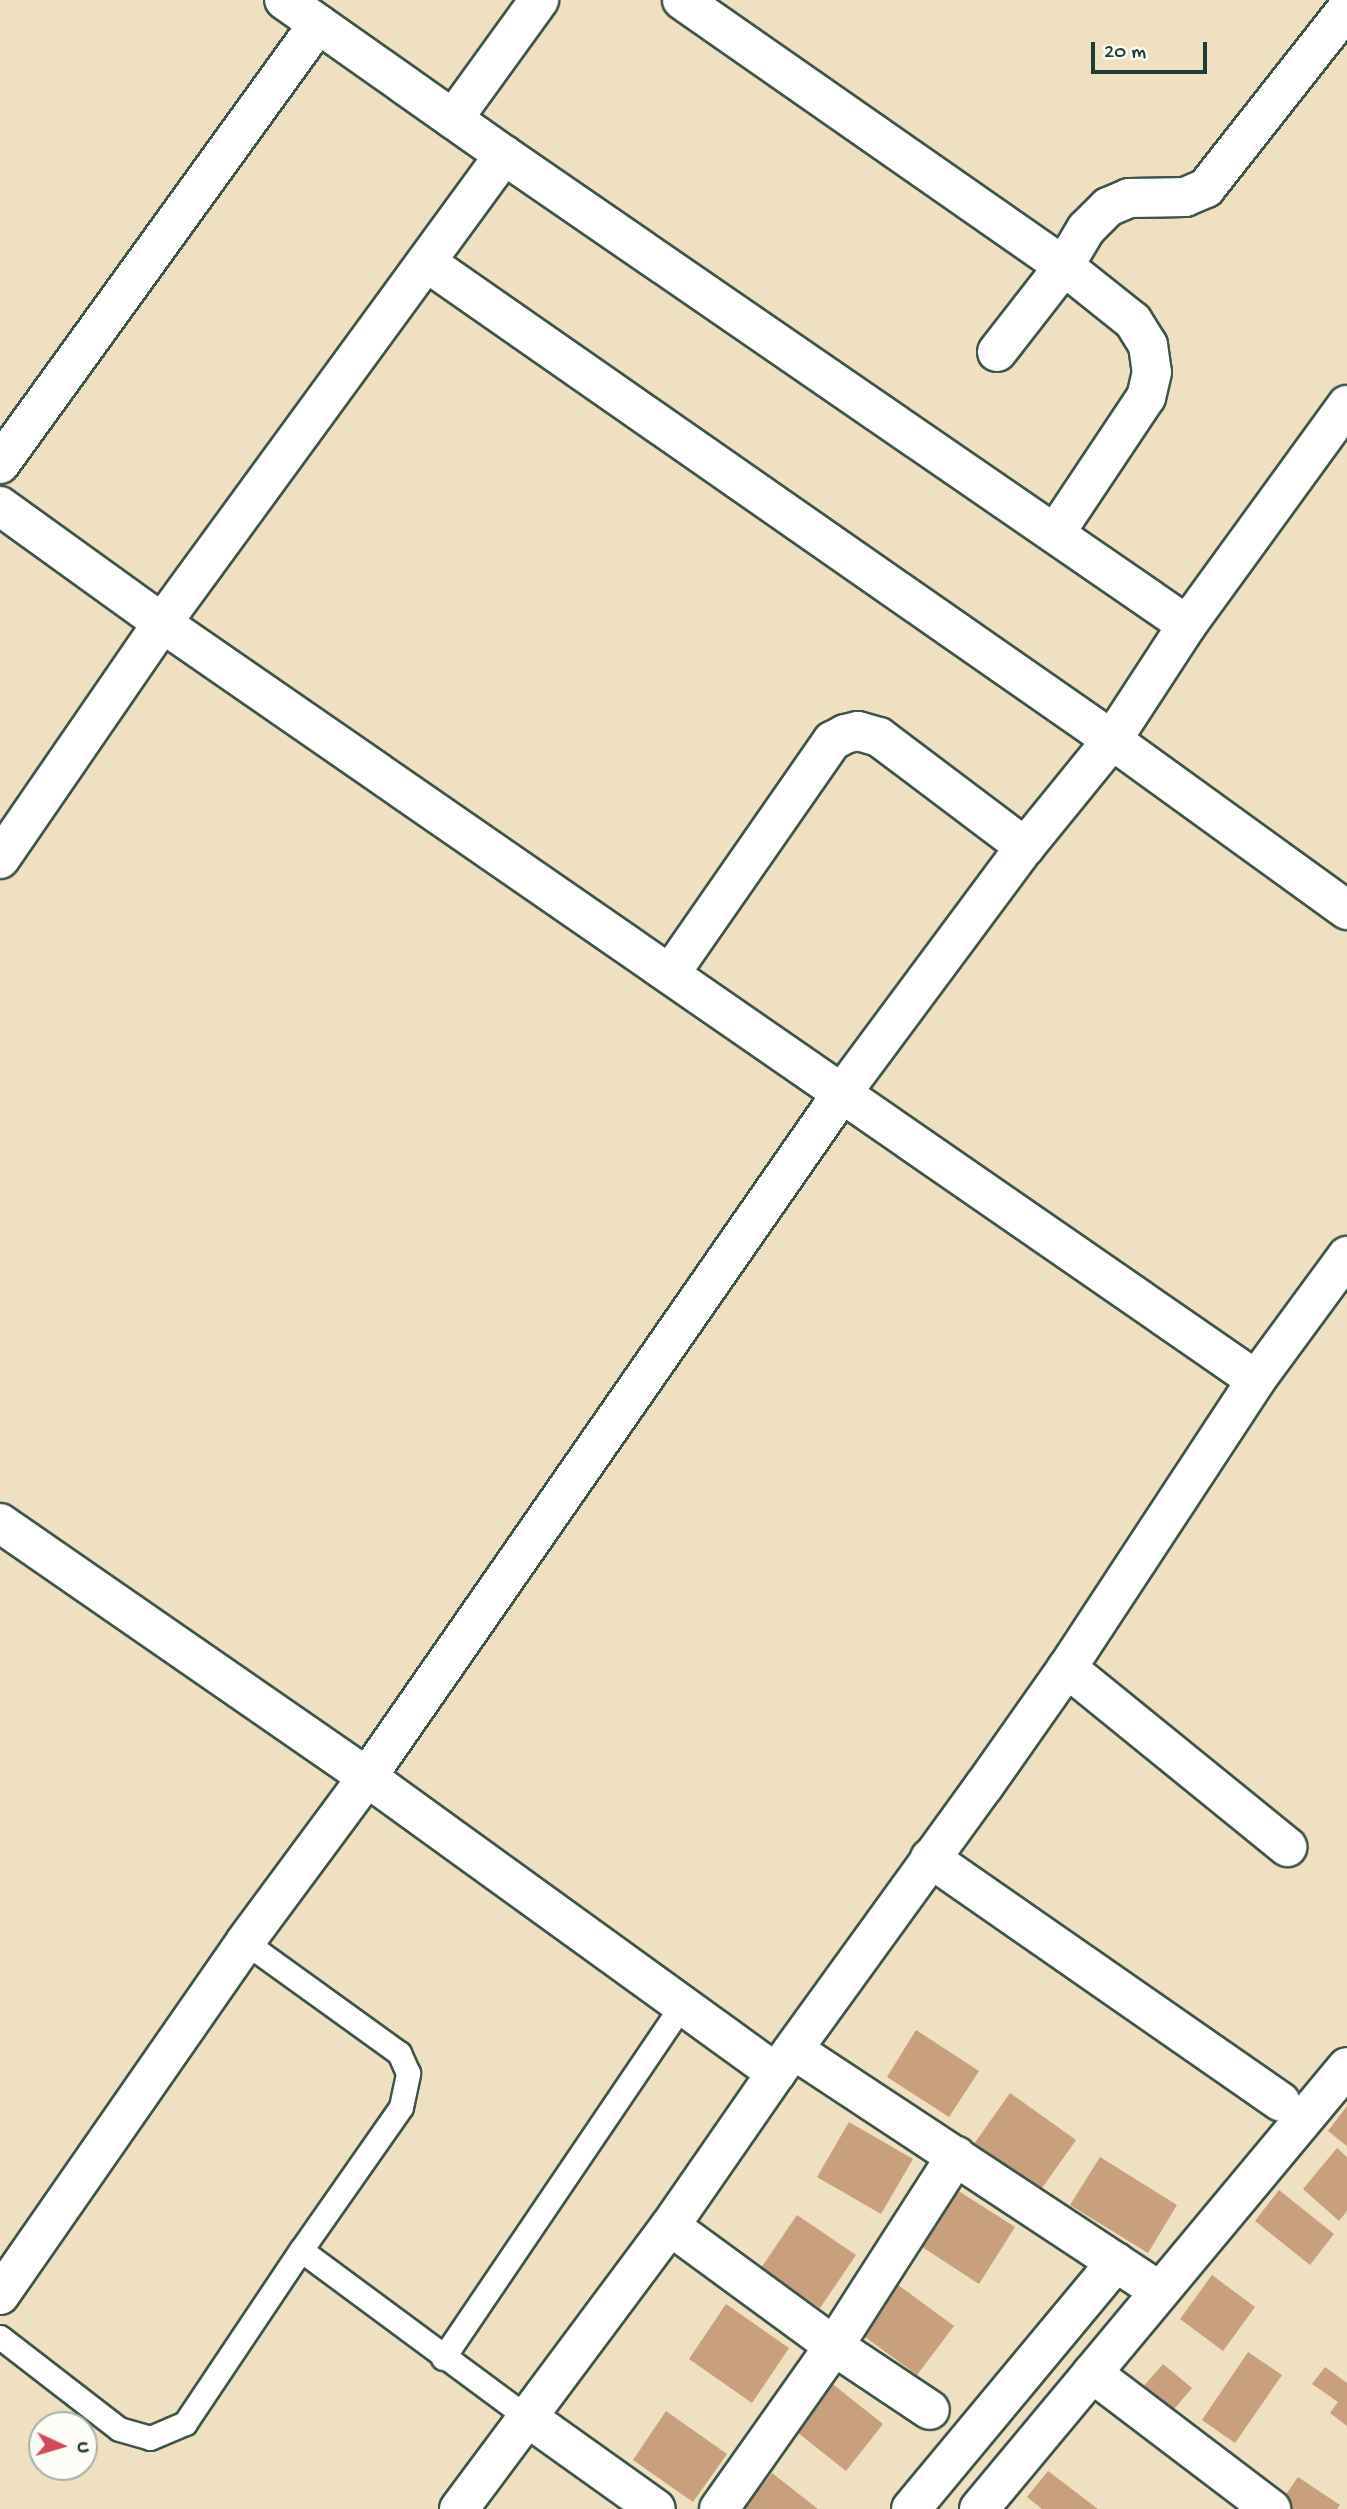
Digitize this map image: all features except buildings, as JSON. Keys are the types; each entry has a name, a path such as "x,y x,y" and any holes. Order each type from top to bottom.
{"street":[{"path":"286,0 453,120 1056,532 1187,625"},
{"path":"453,120 539,0"},
{"path":"681,0 1064,266 1133,320 1148,345 1152,372 1146,397 1056,532"},
{"path":"997,352 1064,266 1086,229 1108,207 1129,198 1185,197 1206,188 1347,9"},
{"path":"0,464 318,24"},
{"path":"0,859 162,623 504,155"},
{"path":"426,262 1112,740 1347,910"},
{"path":"0,2295 245,1942 367,1777 842,1093 1025,847 1112,740 1187,625 1347,405"},
{"path":"0,506 162,623 1256,1380"},
{"path":"670,974 832,741 845,734 858,731 879,737 1025,847"},
{"path":"460,2509 670,2226 785,2061 1068,1668 1256,1380 1347,1256"},
{"path":"0,1523 367,1777 681,2006 956,2157 1159,2291"},
{"path":"1068,1668 1287,1847"},
{"path":"930,1858 1281,2102"},
{"path":"979,2509 1347,2067"},
{"path":"719,2509 834,2346 956,2157"},
{"path":"670,2226 834,2346 930,2410"},
{"path":"911,2509 1116,2262"},
{"path":"1092,2373 1271,2509"},
{"path":"527,2417 656,2509"}],"lane":[{"path":"0,2337 119,2429 150,2438 185,2423 300,2250 401,2107 408,2073 399,2053 245,1942"},
{"path":"443,2358 681,2006"},
{"path":"300,2250 443,2358 527,2417"}]}
